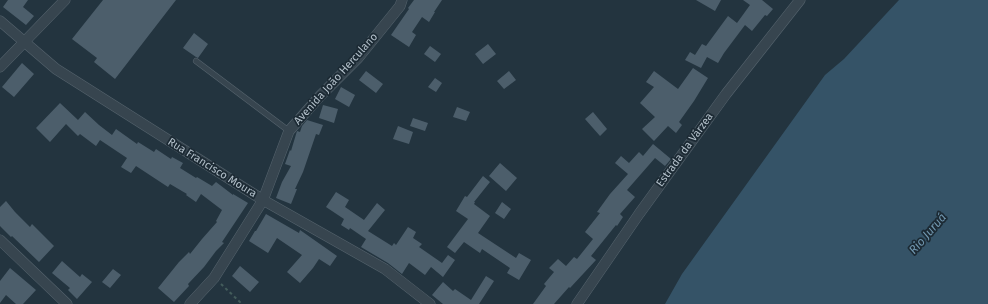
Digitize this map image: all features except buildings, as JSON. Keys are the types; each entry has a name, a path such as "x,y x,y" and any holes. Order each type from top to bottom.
{"street":[{"path":"0,67 65,0"},
{"name":"Avenida João Herculano","path":"190,304 214,278 263,200 289,131 320,96 358,58 400,6 402,0"},
{"name":"Estrada da Várzea","path":"577,304 726,94 800,0"},
{"name":"Rua Francisco Moura","path":"0,21 56,68 263,200 385,269 430,304"},
{"path":"0,240 67,304"}],"lane":[{"path":"196,61 289,131"}],"path":[{"path":"214,278 242,304"}],"water":[{"name":"Rio Juruá","path":"899,0 988,0 988,304 665,304 682,274 825,75 844,59"}]}
